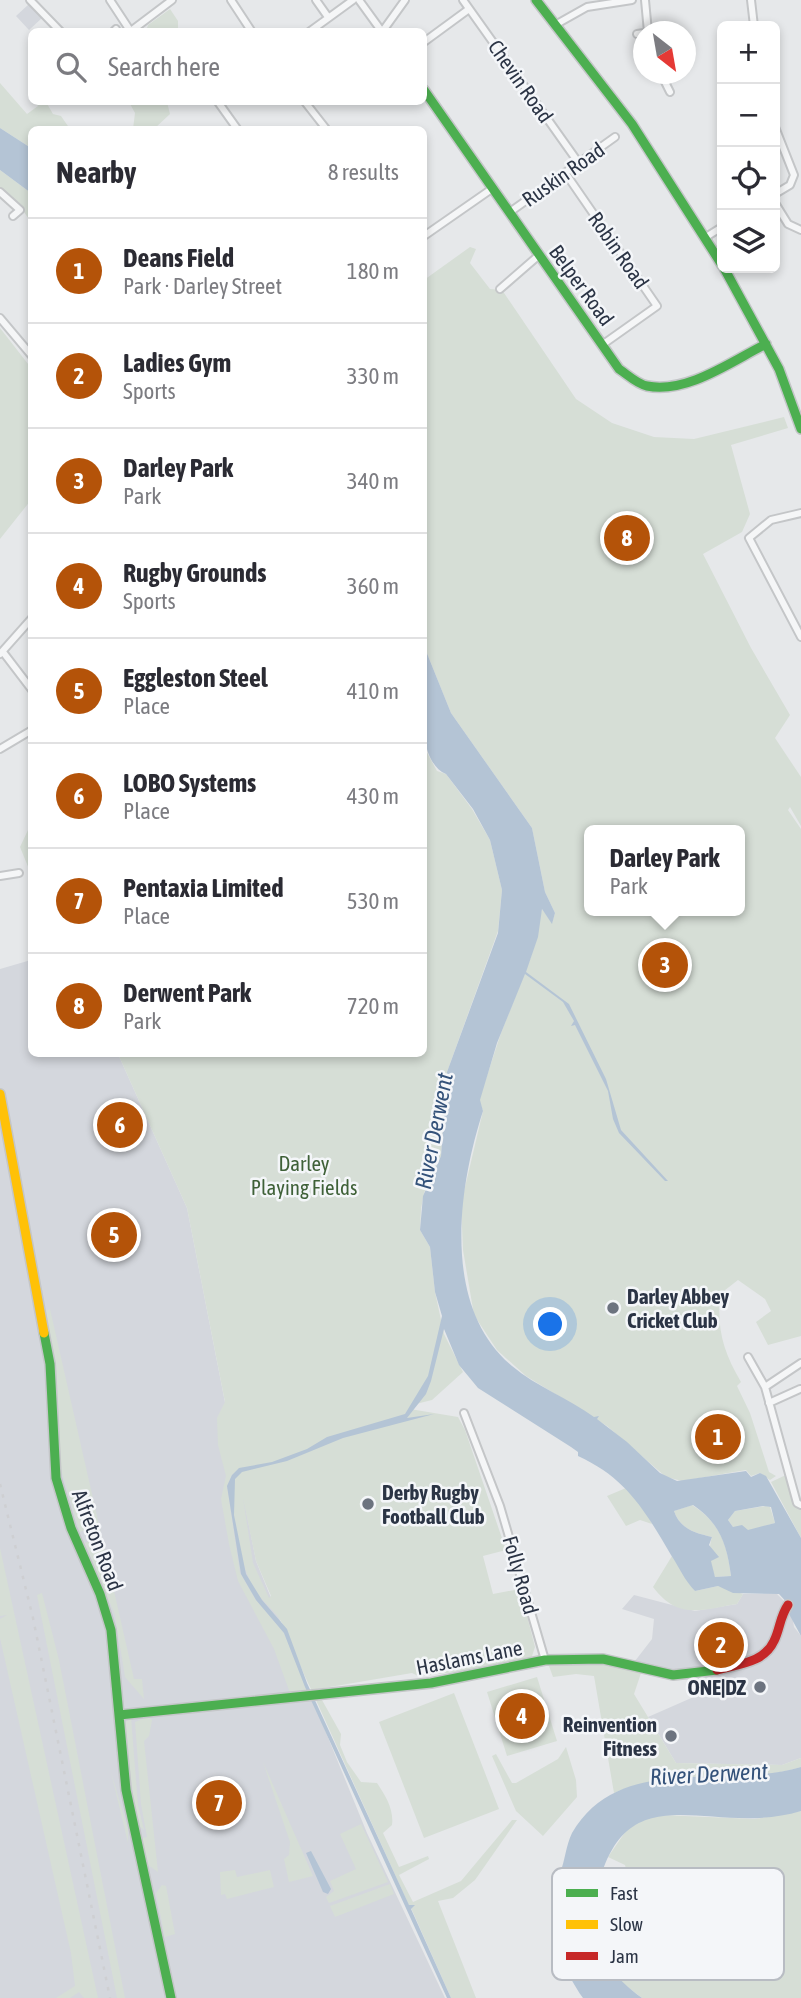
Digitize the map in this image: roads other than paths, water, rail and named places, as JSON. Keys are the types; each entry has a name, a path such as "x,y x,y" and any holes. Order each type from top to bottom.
{"street":[{"path":"30,0 57,28"},
{"path":"110,0 129,28"},
{"path":"135,28 172,0"},
{"path":"230,0 249,28"},
{"path":"316,0 328,17"},
{"path":"314,28 353,0"},
{"path":"359,0 380,28"},
{"path":"383,28 405,0"},
{"name":"Chevin Road","path":"463,0 579,162"},
{"path":"537,0 632,124 717,256"},
{"path":"555,25 587,7 632,0"},
{"path":"644,21 645,0"},
{"path":"751,0 753,21"},
{"path":"427,39 469,9"},
{"path":"666,84 670,92"},
{"name":"Belper Road","path":"427,94 619,369 638,382 660,387 685,382 766,344"},
{"path":"220,105 235,126"},
{"path":"307,105 324,126"},
{"name":"Ruskin Road","path":"510,212 615,137"},
{"path":"780,140 794,175 790,185 780,191"},
{"name":"Robin Road","path":"566,174 657,306 603,345"},
{"path":"427,234 493,188"},
{"path":"0,192 20,210 13,216"},
{"path":"779,210 788,224 799,233"},
{"path":"706,237 717,230"},
{"path":"500,289 538,256"},
{"path":"727,273 766,344 801,429"},
{"path":"0,318 28,351"},
{"path":"801,513 771,520 749,538 801,637"},
{"path":"28,623 1,653 28,685"},
{"path":"0,749 28,732"},
{"path":"0,876 19,873"},
{"name":"Alfreton Road","path":"0,1094 50,1364 56,1478 71,1528 106,1609 115,1652 126,1790 171,1998"},
{"path":"748,1357 766,1385 797,1503 801,1506"},
{"path":"766,1385 801,1363"},
{"path":"769,1403 800,1388"},
{"name":"Folly Road","path":"464,1413 500,1506 545,1660"},
{"name":"Haslams Lane","path":"119,1716 457,1679 545,1660 603,1659 673,1675 701,1674 761,1658 774,1642 782,1613 788,1605"}],"water":[{"path":"0,128 28,146 28,191 0,170"},
{"name":"River Derwent","path":"427,653 451,713 532,828 545,892 555,913 552,924 542,909 538,937 526,972 569,1004 606,1079 621,1130 668,1181 619,1133 613,1119 608,1091 575,1025 571,1026 574,1021 563,1002 525,974 497,1043 480,1100 483,1111 467,1175 462,1210 462,1245 465,1280 474,1312 489,1341 512,1366 594,1417 599,1416 597,1419 660,1473 677,1481 746,1471 751,1477 760,1473 766,1476 801,1538 801,1636 789,1614 791,1607 779,1594 733,1593 718,1586 695,1591 632,1496 609,1474 578,1456 578,1452 571,1447 478,1388 459,1365 444,1329 426,1394 407,1418 434,1414 343,1438 287,1461 242,1472 235,1479 234,1515 246,1574 262,1600 287,1629 307,1683 409,1905 415,1905 411,1909 451,1998 447,1998 305,1687 284,1633 256,1600 241,1574 227,1486 239,1468 272,1462 307,1449 327,1437 405,1414 428,1376 442,1316 435,1292 430,1247 420,1230 423,1196 441,1156 447,1072 498,933 502,890 490,840 473,809 446,774 435,766 428,753","holes":["693,1505 721,1536 731,1576 715,1577 711,1561 719,1557 709,1545 712,1537 689,1529 680,1522 674,1511","771,1507 775,1523 748,1530 742,1525 733,1527 728,1520 735,1511"]},
{"name":"River Derwent","path":"801,1767 801,1811 766,1818 672,1815 646,1820 624,1834 604,1868 561,1868 572,1833 593,1808 617,1791 646,1782 676,1778 771,1773"},
{"path":"311,1851 331,1889 328,1894 323,1892 306,1853"},
{"name":"River Derwent","path":"572,1980 620,1980 642,1998 583,1998"}],"railway":[{"path":"0,1484 33,1618 110,1998"}],"place":[{"name":"Derwent Park","path":"627,538"},
{"name":"Darley Park","path":"665,965"},
{"name":"LOBO Systems","path":"120,1125"},
{"name":"Eggleston Steel","path":"114,1235"},
{"name":"Darley Abbey Cricket Club","path":"613,1308"},
{"name":"Deans Field","path":"718,1437"},
{"name":"Derby Rugby Football Club","path":"368,1504"},
{"name":"Ladies Gym","path":"721,1645"},
{"name":"ONE|DZ","path":"760,1687"},
{"name":"Rugby Grounds","path":"522,1716"},
{"name":"Reinvention Fitness","path":"671,1736"},
{"name":"Pentaxia Limited","path":"219,1803"}],"park label":[{"name":"Darley Playing Fields","path":"304,1175"}]}
